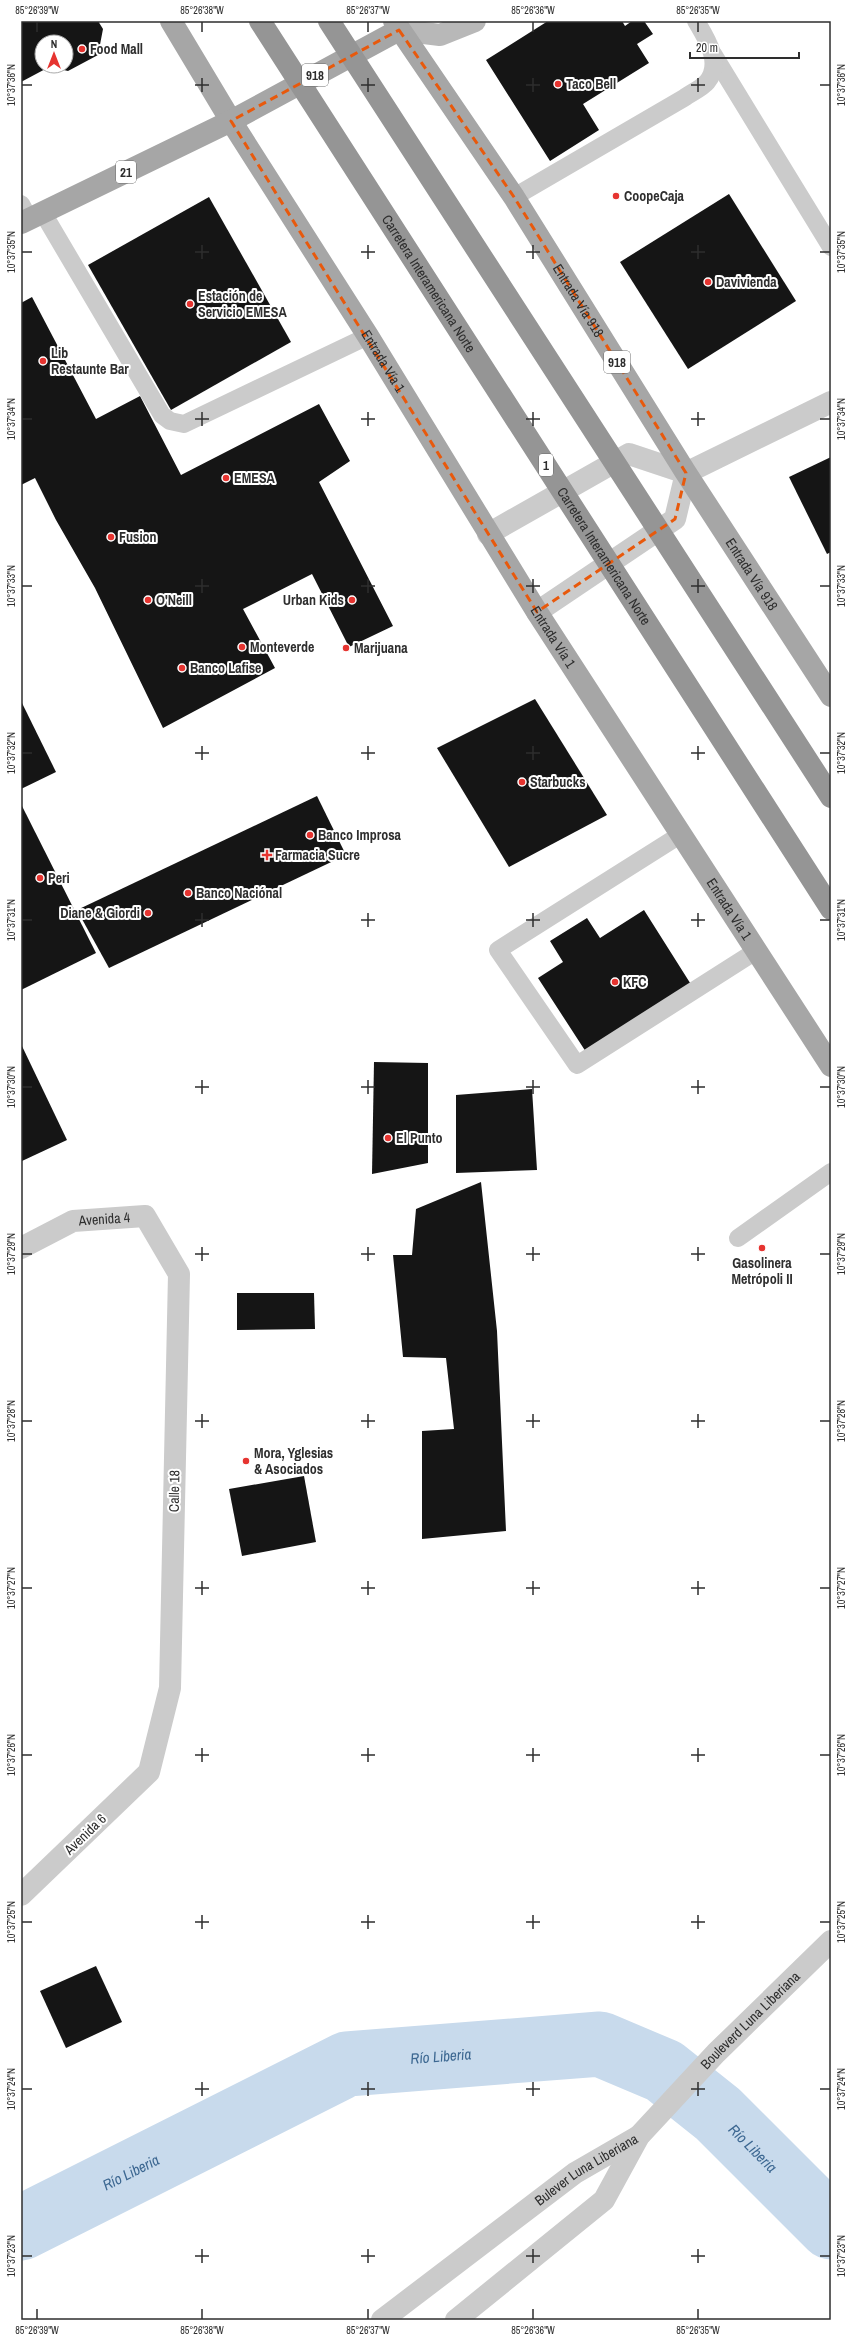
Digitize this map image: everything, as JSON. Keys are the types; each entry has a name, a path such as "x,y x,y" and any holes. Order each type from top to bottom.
{"highway":[{"name":"Carretera Interamericana Norte","path":"260,21 831,909"},
{"path":"329,21 831,797"}],"main road":[{"name":"Entrada Vía 1","path":"171,21 231,121 368,336 536,612 831,1066"},
{"name":"918","path":"231,121 398,24"},
{"name":"Entrada Vía 918","path":"398,24 514,198 686,473 831,696"},
{"name":"21","path":"29,214 231,121"}],"street":[{"path":"398,24 440,35 475,21"},
{"path":"488,534 629,454 686,473 831,402"},
{"path":"536,612 675,518 686,473"},
{"name":"Avenida 4","path":"21,1248 73,1221 145,1216"},
{"name":"Calle 18","path":"145,1216 179,1274 170,1688 149,1772"},
{"name":"Avenida 6","path":"21,1894 149,1772"},
{"name":"Bouleverd Luna Liberiana","path":"639,2136 716,2053 831,1941"},
{"name":"Bulever Luna Liberiana","path":"382,2320 575,2173 639,2136"},
{"name":"Bulever Luna Liberiana","path":"456,2320 604,2200 639,2136"}],"lane":[{"path":"696,21 712,54 831,247"},
{"path":"514,198 684,98 707,82 713,69 712,54"},
{"path":"29,214 162,415 170,421 184,424 368,336"},
{"path":"680,835 498,950 577,1065 756,951"},
{"path":"738,1238 831,1172"}],"highlighted area":[{"path":"399,30 514,197 686,473 675,519 537,612 231,121"}],"building":[{"name":"Food Mall","path":"21,21 98,21 103,29 98,55 74,68 74,34 34,34 34,74 36,74 21,82"},
{"name":"Taco Bell","path":"548,21 622,21 625,26 632,21 644,21 653,34 637,44 649,63 583,104 599,130 550,161 486,60"},
{"name":"Davivienda","path":"729,194 796,301 688,369 620,262"},
{"name":"Estación de Servicio EMESA","path":"209,197 291,342 171,410 88,265"},
{"path":"32,297 96,419 140,396 181,475 319,404 350,461 319,482 393,626 349,647 312,574 243,609 275,668 163,728 95,588 56,520 35,478 21,485 21,303"},
{"path":"831,457 831,552 827,554 789,477"},
{"name":"Starbucks","path":"535,699 607,815 509,867 437,748"},
{"path":"21,701 56,772 21,789"},
{"path":"317,796 346,855 109,968 77,910"},
{"name":"Peri","path":"21,804 96,953 21,990"},
{"name":"KFC","path":"644,910 692,986 586,1052 538,978 563,962 550,941 587,918 600,938"},
{"path":"21,1044 67,1140 22,1161 21,1159"},
{"path":"374,1062 428,1063 428,1163 372,1174"},
{"path":"532,1089 537,1170 456,1173 456,1095"},
{"path":"481,1182 497,1331 506,1531 422,1539 422,1431 454,1429 446,1358 403,1357 393,1255 412,1255 416,1209"},
{"path":"237,1293 314,1293 315,1329 237,1330"},
{"path":"304,1476 316,1542 242,1556 229,1489"},
{"path":"96,1966 122,2022 66,2048 40,1991"}],"waterway":[{"name":"Río Liberia","path":"21,2228 347,2064 600,2044 664,2071 718,2114 831,2227"}],"place":[{"name":"Food Mall","path":"82,49"},
{"name":"Taco Bell","path":"558,84"},
{"name":"CoopeCaja","path":"616,196"},
{"name":"Davivienda","path":"708,282"},
{"name":"Estación de Servicio EMESA","path":"190,304"},
{"name":"Lib Restaunte Bar","path":"43,361"},
{"name":"EMESA","path":"226,478"},
{"name":"Fusion","path":"111,537"},
{"name":"O'Neill","path":"148,600"},
{"name":"Urban Kids","path":"352,600"},
{"name":"Monteverde","path":"242,647"},
{"name":"Marijuana","path":"346,648"},
{"name":"Banco Lafise","path":"182,668"},
{"name":"Starbucks","path":"522,782"},
{"name":"Banco Improsa","path":"310,835"},
{"name":"Farmacia Sucre","path":"267,855"},
{"name":"Peri","path":"40,878"},
{"name":"Banco Naciónal","path":"188,893"},
{"name":"Diane & Giordi","path":"148,913"},
{"name":"KFC","path":"615,982"},
{"name":"El Punto","path":"388,1138"},
{"name":"Gasolinera Metrópoli II","path":"762,1248"},
{"name":"Mora, Yglesias & Asociados","path":"246,1461"}]}
